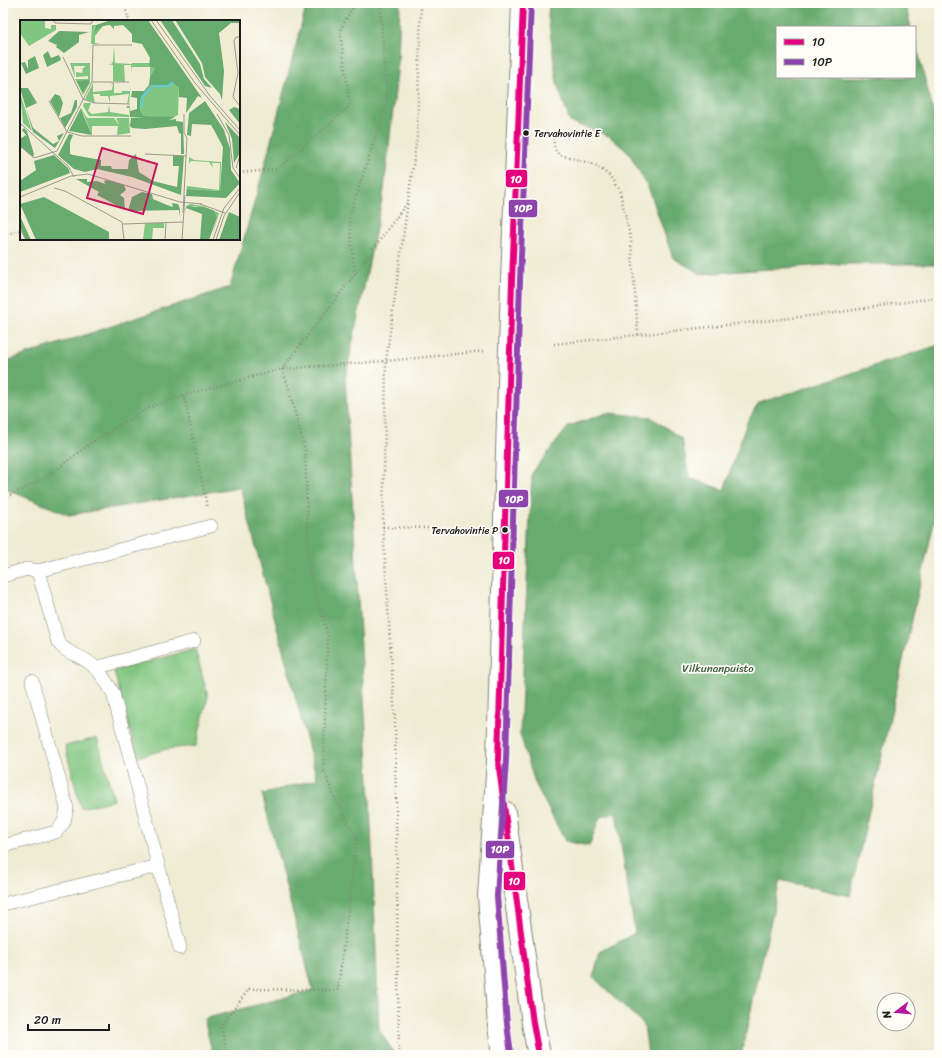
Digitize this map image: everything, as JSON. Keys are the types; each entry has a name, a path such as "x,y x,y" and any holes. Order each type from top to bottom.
{"main road":[{"path":"503,1055 499,1025 489,896 498,760 512,281 523,3"},
{"path":"498,760 533,1023 539,1055"}],"lane":[{"path":"3,576 27,569 38,571 211,526"},
{"path":"38,571 58,642 62,648 87,661 95,668 106,679 113,693 180,948"},
{"path":"95,668 194,641"},
{"path":"3,846 56,832 64,822 67,808 32,681"},
{"path":"3,904 158,866"}],"path":[{"path":"124,3 129,20"},
{"path":"240,173 278,168 350,106 340,30 356,3"},
{"path":"355,274 350,217 387,103 380,3"},
{"path":"399,1055 395,720 383,526 386,361 417,136 421,3"},
{"path":"553,134 556,152 560,155 594,164 610,176 620,192 630,240 638,335"},
{"path":"282,369 355,274 408,201"},
{"path":"3,235 20,230"},
{"path":"554,344 827,314 939,297"},
{"path":"3,499 45,478 94,441 148,408 184,395 282,369 486,351"},
{"path":"227,1055 221,1026 249,989 338,990 358,838 333,795 323,768 328,636 309,572 305,450 282,369"},
{"path":"184,395 211,526"},
{"path":"383,526 469,529"}],"green space":[{"path":"307,3 400,3 398,64 384,190 345,379 370,798 379,1029 395,1055 213,1055 204,1019 313,990 262,794 317,779 240,487 69,515 3,488 3,362 230,287 261,179"},
{"path":"549,3 905,3 911,26 776,26 776,78 916,78 916,45 939,133 939,264 838,264 701,274 673,258 649,189 629,153 609,136 570,122 557,83 548,17"},
{"name":"Vilkunanpuisto","path":"939,345 939,500 850,896 780,880 741,1055 648,1055 644,1025 593,977 600,952 635,933 616,813 600,817 589,846 565,841 535,783 520,734 532,473 569,426 607,413 651,417 682,439 689,478 724,490 747,422 759,403"},
{"path":"195,649 208,696 196,746 167,749 137,757 114,671"},
{"path":"97,738 114,800 81,808 65,746"}],"transit line":[{"name":"10","path":"523,3 512,281 498,760 533,1023 539,1055"},
{"name":"10P","path":"511,1054 507,1024 497,896 506,760 520,281 531,3"}],"place":[{"name":"Tervahovintie E","path":"526,133"},
{"name":"Tervahovintie P","path":"505,530"}]}
